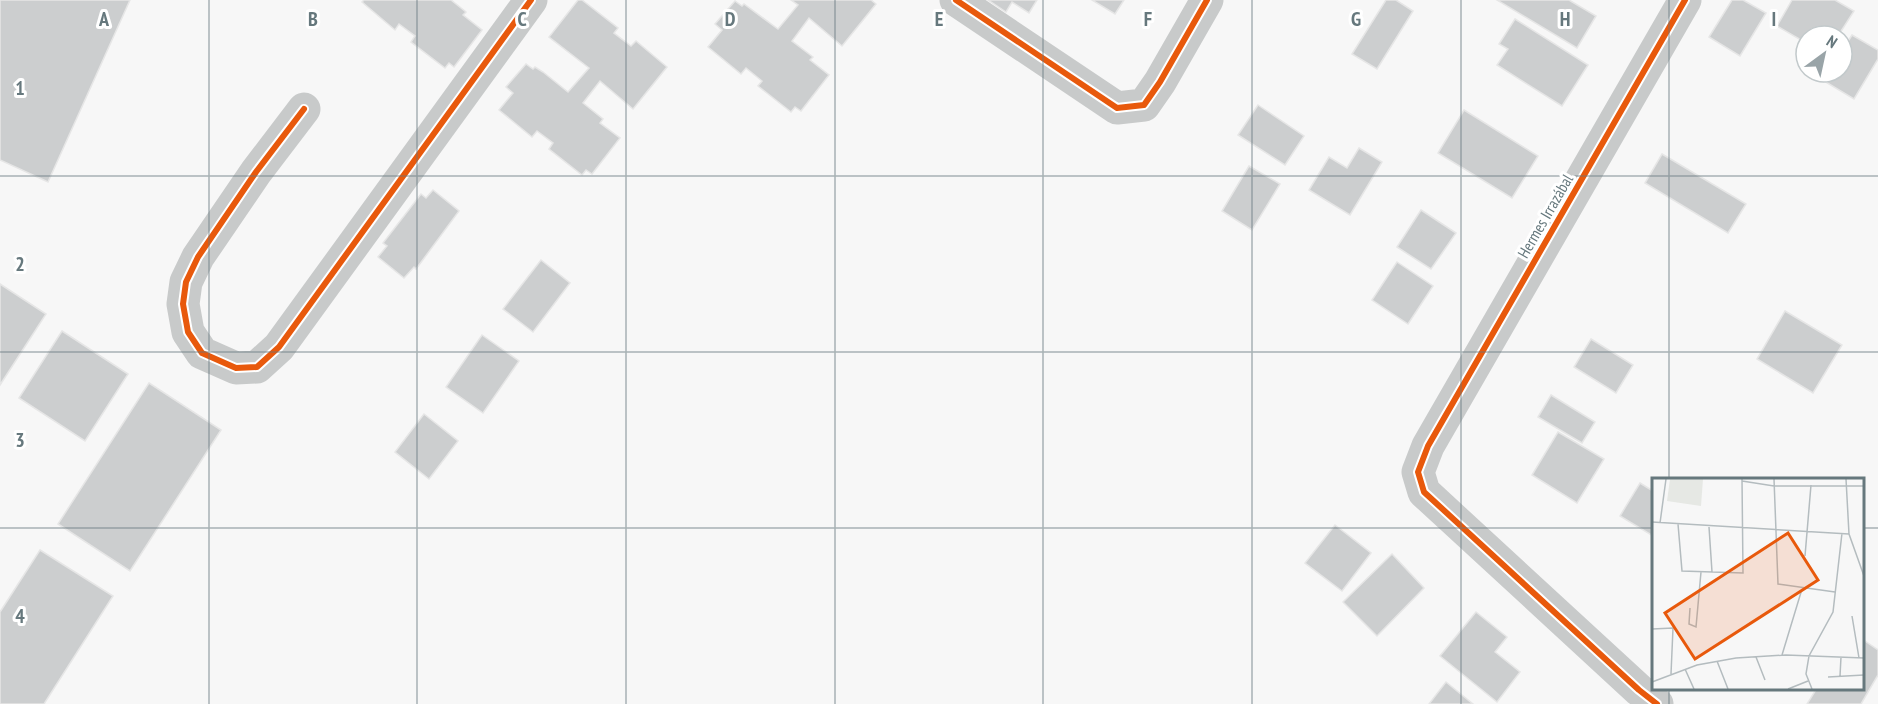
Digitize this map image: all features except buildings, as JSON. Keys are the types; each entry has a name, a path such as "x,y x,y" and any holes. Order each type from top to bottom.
{"street":[{"path":"304,109 256,172 198,256 186,282 183,304 188,332 202,353 236,368 257,367 279,347 531,0"},
{"path":"956,0 1117,108 1144,105 1160,82 1207,0"},
{"name":"Hermes Irrazábal","path":"1640,699 1424,492 1418,472 1428,446 1684,0"}],"cycle path":[{"path":"304,109 256,172 198,257 186,282 183,304 188,332 202,353 236,368 257,367 279,347 531,0"},
{"path":"956,0 1117,108 1144,105 1160,82 1207,0"},
{"path":"1657,704 1424,492 1418,472 1428,446 1685,0"}]}
